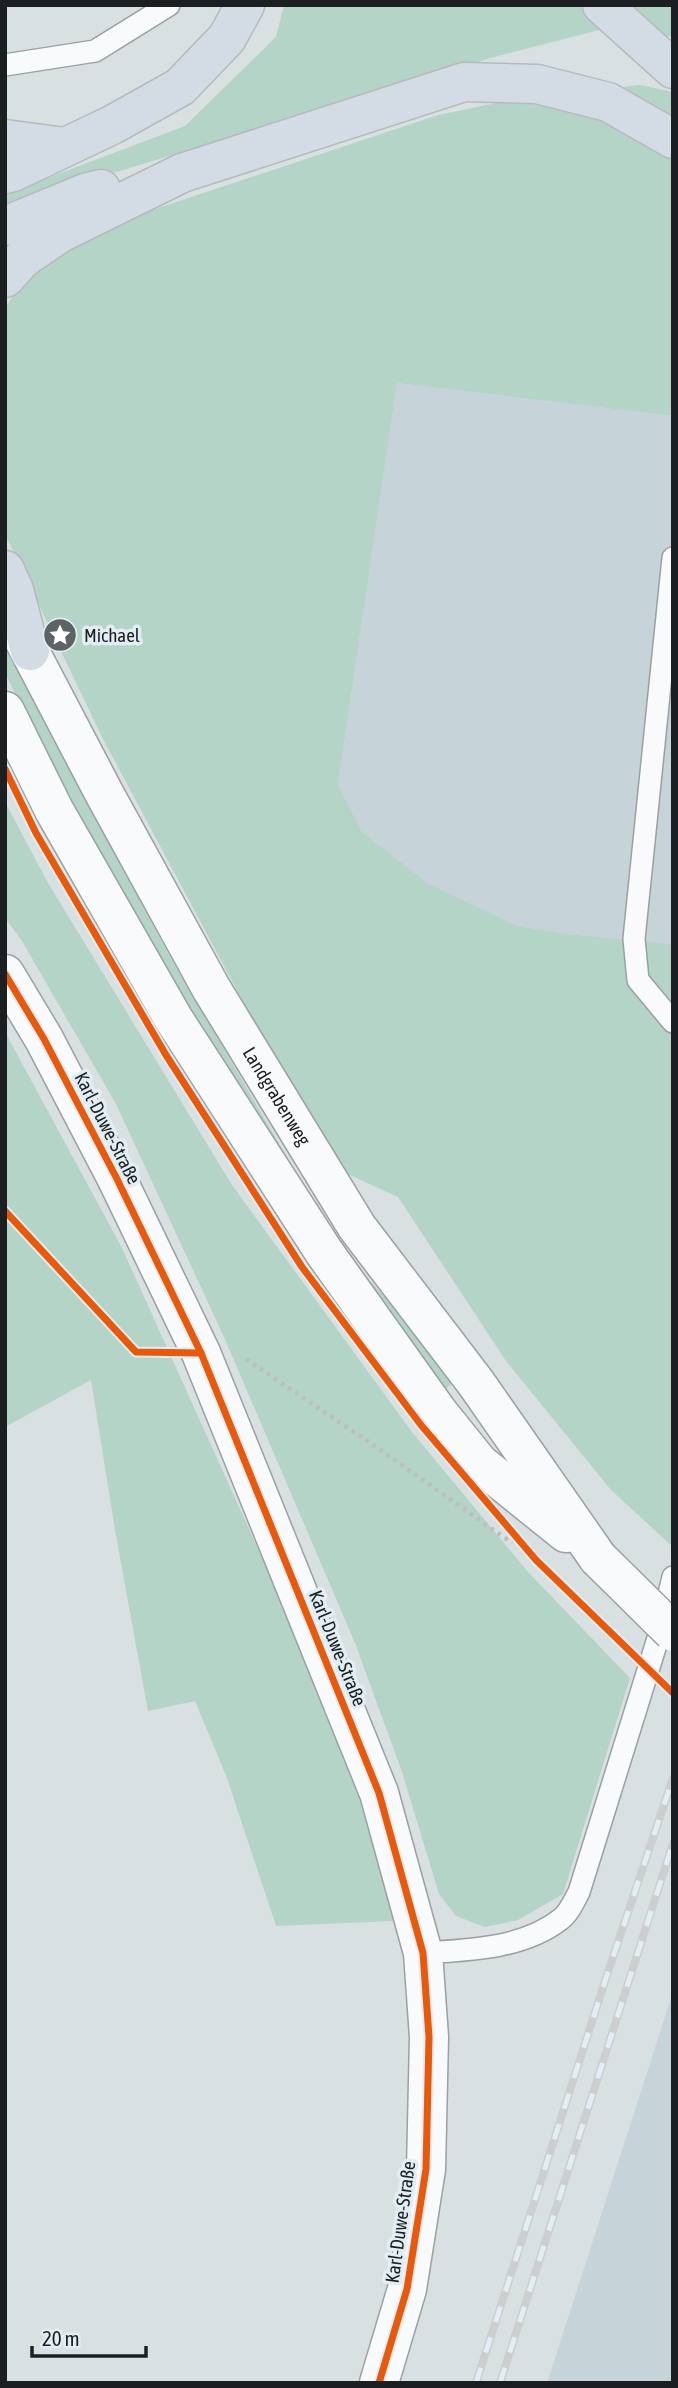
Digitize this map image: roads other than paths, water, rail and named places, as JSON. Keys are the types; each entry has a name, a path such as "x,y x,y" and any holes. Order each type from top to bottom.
{"highway":[{"path":"5,174 112,125 180,87 227,38 245,5"},
{"path":"602,5 673,69"},
{"path":"5,226 85,193 182,173 464,82 537,84 608,102 673,139"},
{"path":"5,139 65,147"},
{"path":"5,278 22,259 60,233 182,173"},
{"path":"5,570 14,590 30,651"}],"main road":[{"name":"Landgrabenweg","path":"5,604 211,989 357,1227 497,1413 598,1558"},
{"name":"Landgrabenweg","path":"5,710 54,810 173,1018 324,1252 438,1412 480,1463 598,1558 673,1632"},
{"name":"Karl-Duwe-Straße","path":"5,974 44,1039 111,1168 201,1353 379,1793 423,1953 429,2037 425,2169 407,2289 379,2383"}],"lane":[{"path":"5,65 95,51 169,5"},
{"path":"673,558 634,939 638,980 673,1022"},
{"path":"423,1953 502,1944 533,1935 563,1918 579,1892 659,1635 673,1577"}],"railway":[{"path":"476,2383 673,1778"},
{"path":"500,2383 673,1843"}],"place":[{"name":"Michael","path":"60,635"}]}
